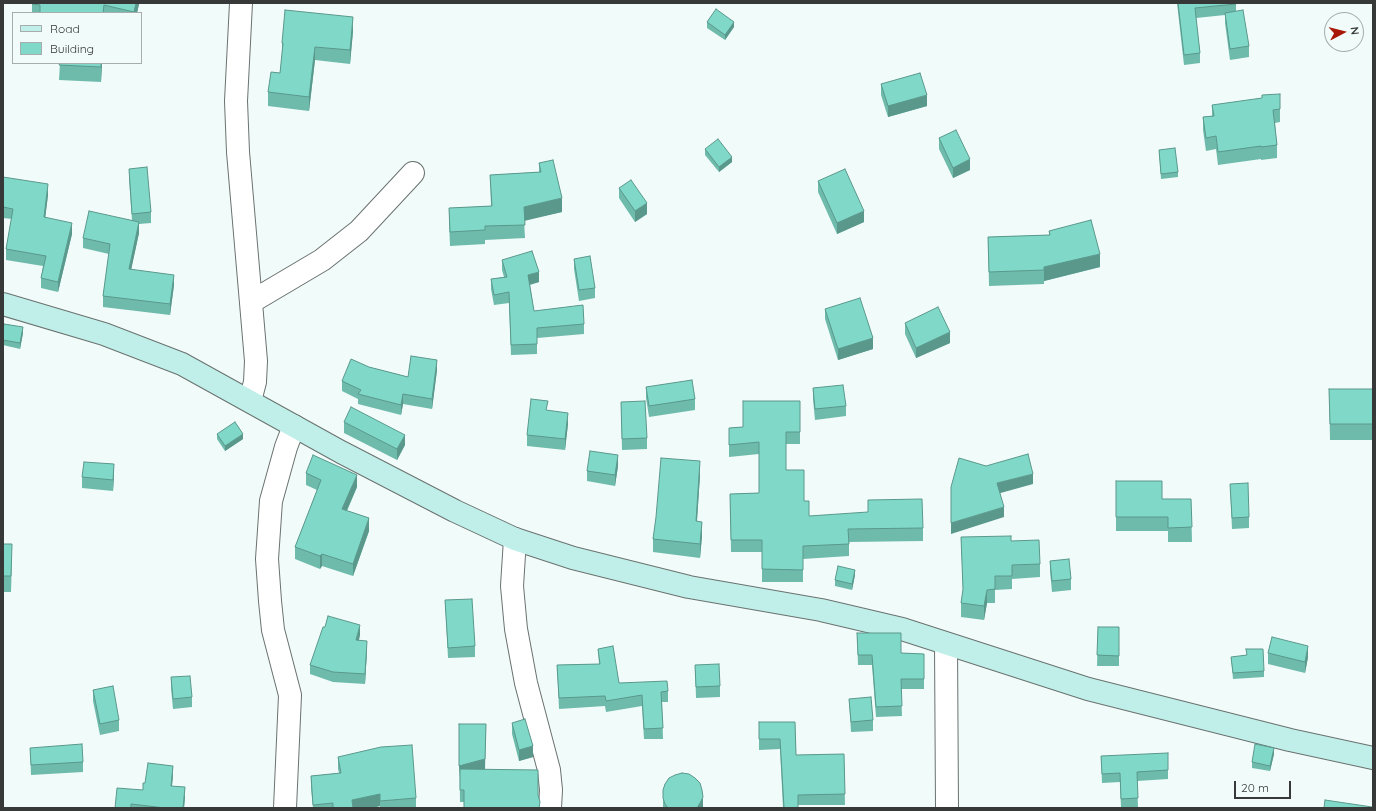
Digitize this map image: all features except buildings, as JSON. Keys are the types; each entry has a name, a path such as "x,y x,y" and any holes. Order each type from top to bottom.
{"main road":[{"path":"3,304 104,334 175,362 250,401 341,452 455,511 515,538 574,558 682,585 821,610 902,629 1088,689 1290,740 1373,758"}],"street":[{"path":"241,3 236,102 238,152 256,361 255,382 250,401"},
{"path":"252,302 322,260 359,231 413,174"},
{"path":"285,808 290,696 274,630 267,559 271,501 286,447 294,426"},
{"path":"515,538 512,586 516,629 526,683 549,770 551,790 550,808"},
{"path":"946,644 947,808"}]}
